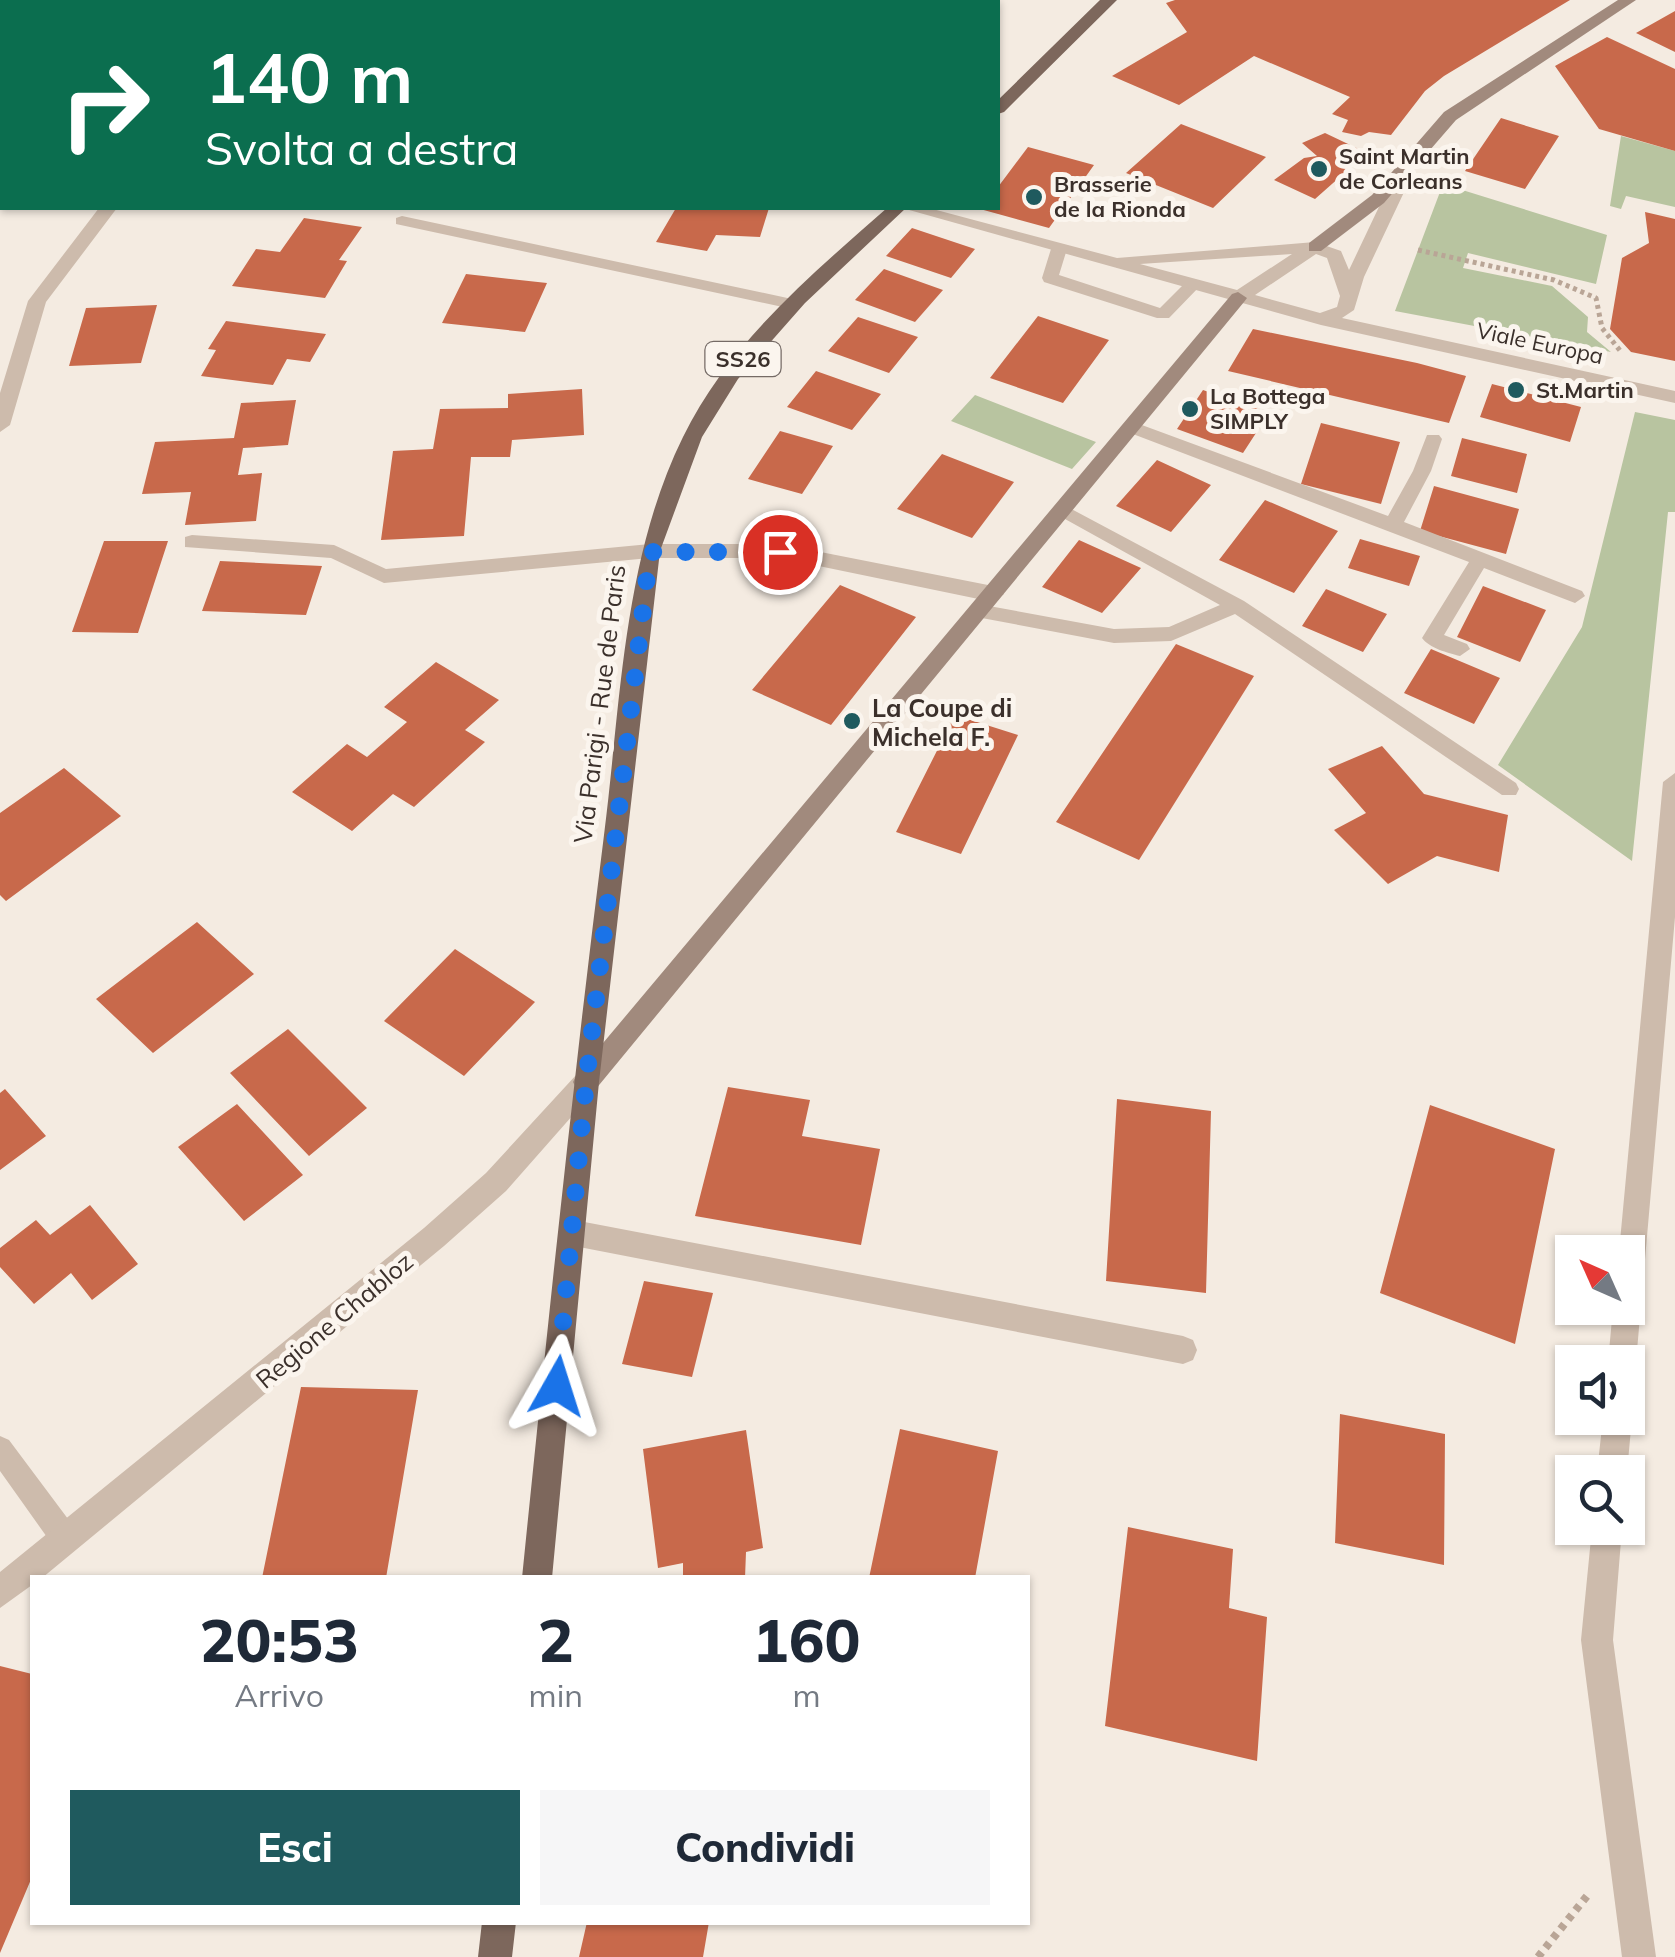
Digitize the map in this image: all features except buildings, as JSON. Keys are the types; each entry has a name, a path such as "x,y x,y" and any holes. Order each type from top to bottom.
{"main road":[{"path":"1000,107 1109,0"},
{"name":"Via Parigi - Rue de Paris","path":"536,1575 574,1233 586,1082 650,552 676,475 710,405 748,352 792,304 895,210"},
{"path":"496,1957 499,1925"}],"street":[{"path":"586,1082 1238,298 1366,209 1405,172 1450,116 1628,0"},
{"path":"1321,319 1337,316 1350,298 1355,277 1405,172"},
{"path":"0,425 37,302 106,210"},
{"name":"Viale Europa","path":"917,210 1321,319 1675,397"},
{"path":"1104,261 1220,257 1315,247 1335,256 1355,308 1396,337"},
{"path":"650,552 780,552 993,594"},
{"path":"1633,1235 1675,782"},
{"name":"Regione Chabloz","path":"0,1592 434,1237 496,1182 586,1082"},
{"path":"574,1233 1183,1350"},
{"path":"1605,1545 1597,1640 1639,1957"}],"lane":[{"path":"402,221 792,304"},
{"path":"1058,249 1050,278 1163,314 1193,285"},
{"path":"1131,427 1362,524 1393,525 1574,596"},
{"path":"1393,525 1422,471 1433,439"},
{"path":"1062,510 1236,606 1509,789"},
{"path":"192,542 334,552 384,576 650,552"},
{"path":"1460,649 1432,638 1479,561"},
{"path":"978,612 1114,636 1171,634 1236,606"},
{"path":"0,1449 64,1537"}],"path":[{"path":"1418,250 1554,280 1596,298 1596,317 1606,338 1624,355"},
{"path":"1538,1957 1624,1850"}],"green space":[{"path":"1621,136 1675,151 1675,207 1626,196 1621,209 1610,206"},
{"path":"1443,184 1607,235 1596,284 1468,253 1463,268 1552,286 1588,317 1587,332 1611,352 1395,311"},
{"path":"975,395 1096,442 1072,469 951,421"},
{"path":"1635,412 1675,420 1675,512 1668,512 1632,861 1498,765 1582,627"}],"place":[{"name":"Saint Martin de Corleans","path":"1319,169"},
{"name":"Brasserie de la Rionda","path":"1034,197"},
{"name":"St.Martin","path":"1516,390"},
{"name":"La Bottega SIMPLY","path":"1190,409"},
{"name":"La Coupe di Michela F.","path":"852,721"}],"route":[{"path":"557,1386 586,1082 650,552 780,552"}]}
